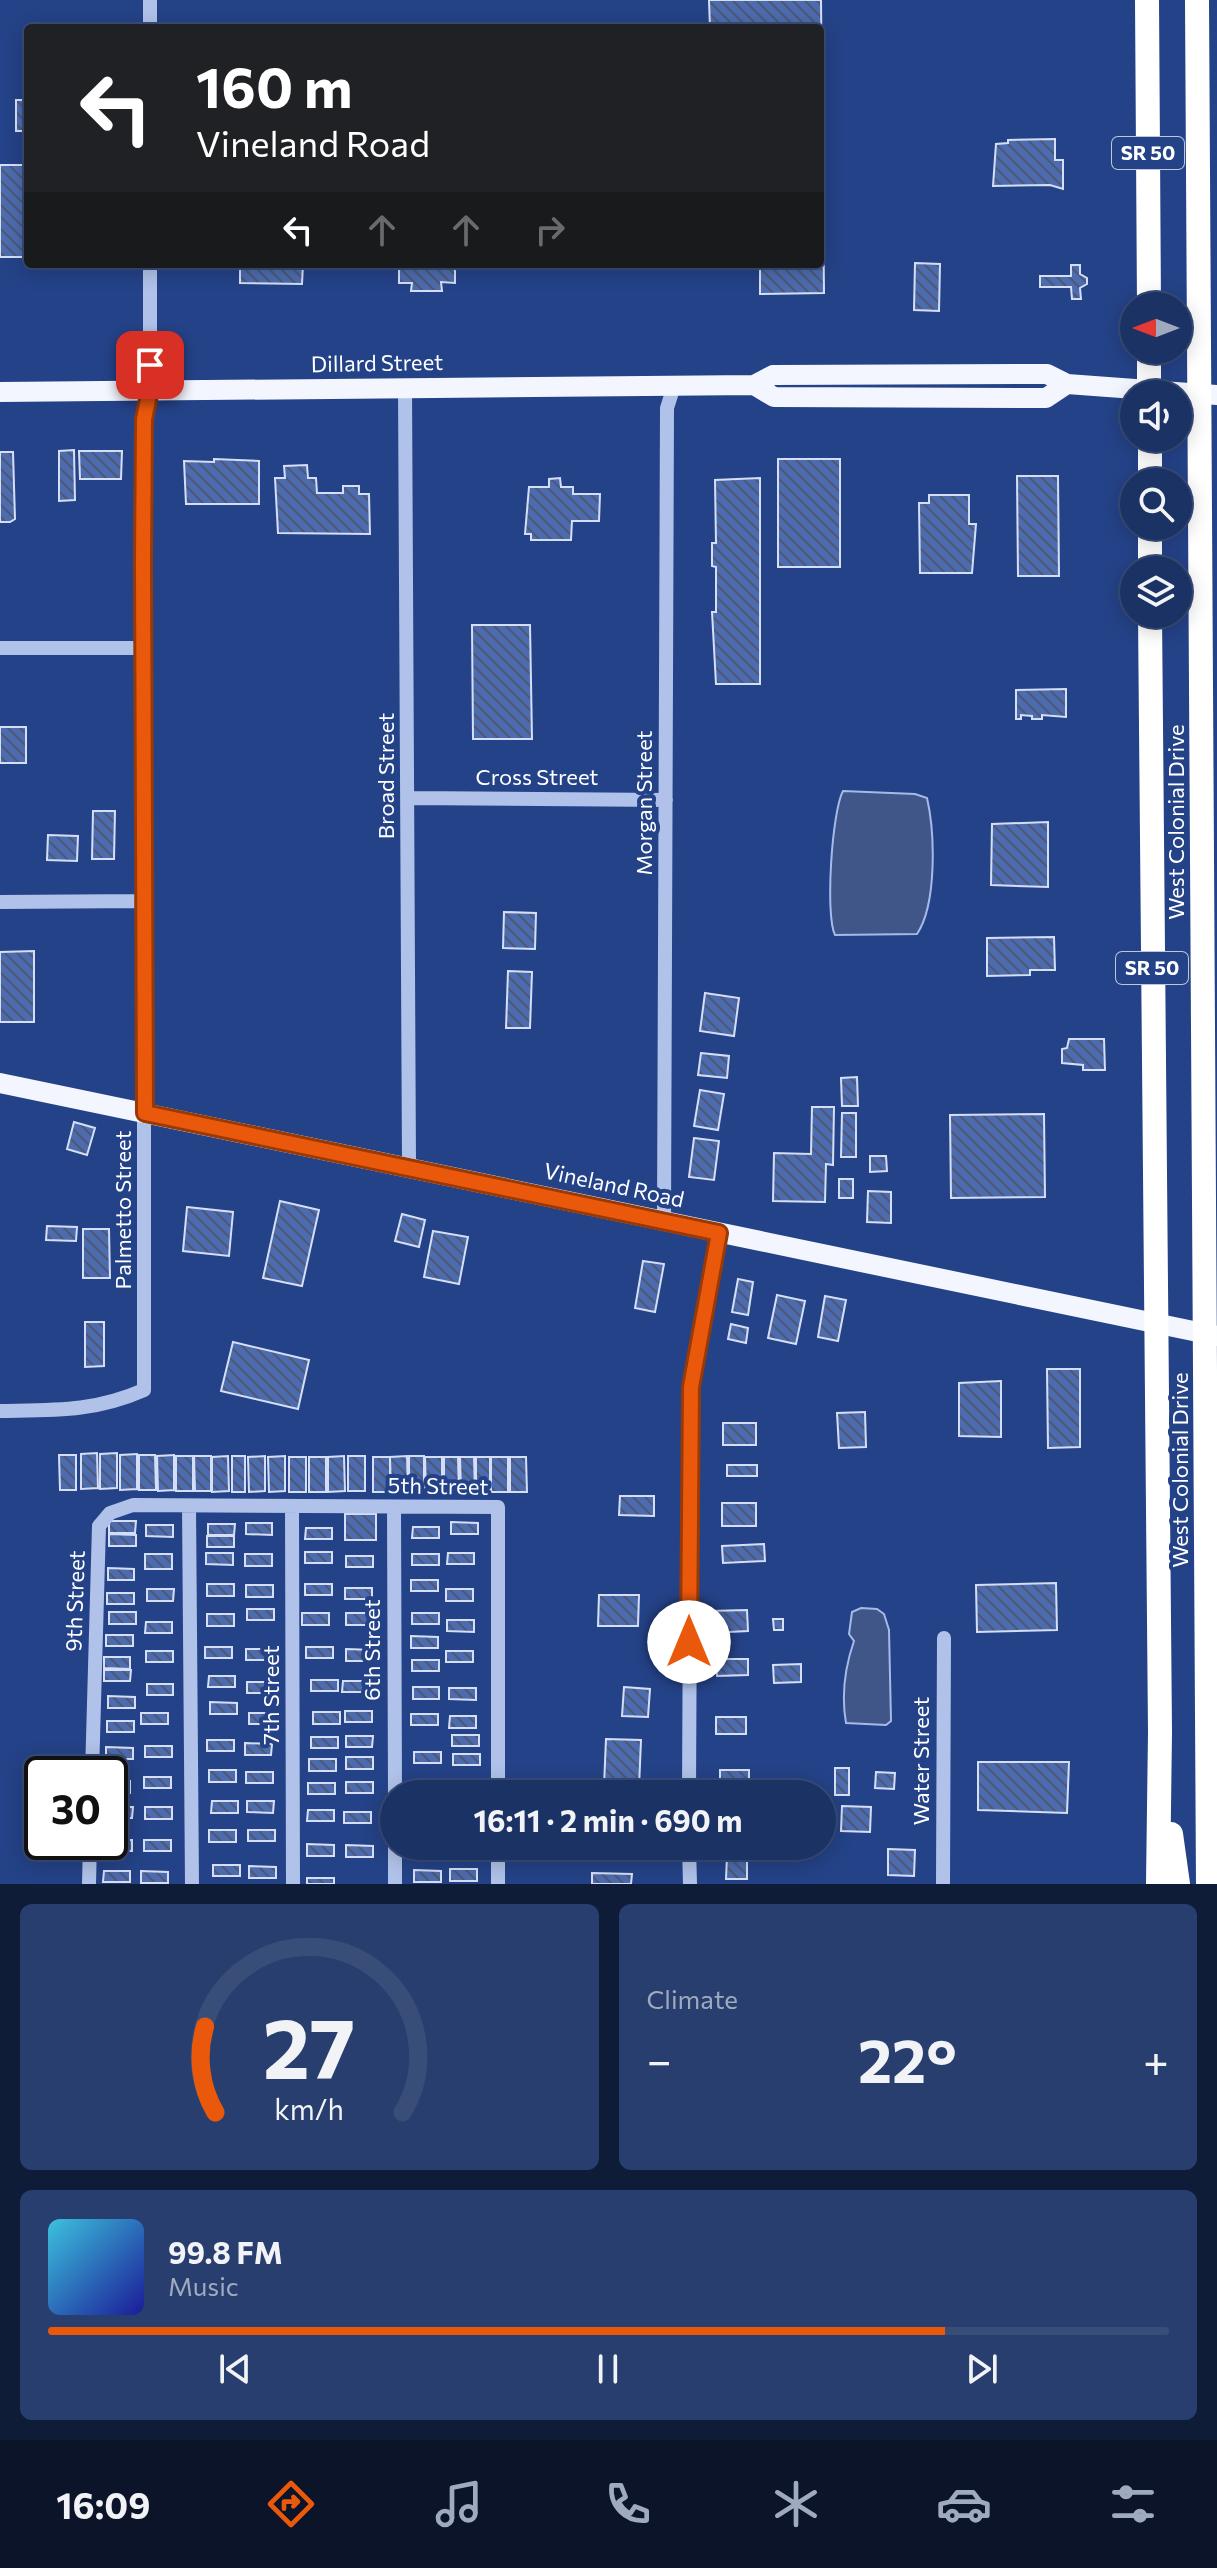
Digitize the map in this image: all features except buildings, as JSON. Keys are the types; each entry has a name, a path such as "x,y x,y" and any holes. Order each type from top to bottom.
{"highway":[{"name":"SR 50","path":"1147,0 1149,292"},
{"name":"West Colonial Drive","path":"1197,0 1208,394 1211,1334 1208,1884"},
{"name":"West Colonial Drive","path":"1150,628 1160,1732 1158,1884"},
{"path":"1160,1732 1178,1884"}],"main road":[{"name":"Dillard Street","path":"0,392 754,385 773,375 956,373 1047,374 1067,384 1120,389"},
{"name":"Vineland Road","path":"0,1083 409,1165 719,1233 1211,1334"}],"street":[{"path":"150,0 150,24"},
{"name":"Palmetto Street","path":"0,1411 83,1410 117,1402 144,1390 142,648 144,419 150,390 150,268"},
{"name":"Morgan Street","path":"664,1221 667,408 674,386"},
{"name":"Broad Street","path":"405,387 409,1165"},
{"path":"0,648 142,648"},
{"name":"Cross Street","path":"409,798 666,800"},
{"path":"0,902 144,901"},
{"path":"689,1780 691,1387 719,1233"},
{"name":"9th Street","path":"93,1756 99,1526 110,1513 133,1505 189,1506"},
{"path":"189,1506 192,1884"},
{"name":"5th Street","path":"189,1506 498,1507 498,1780"},
{"name":"7th Street","path":"292,1507 293,1884"},
{"name":"6th Street","path":"394,1507 395,1780"},
{"name":"Water Street","path":"943,1884 944,1638"},
{"path":"89,1884 90,1860"},
{"path":"395,1860 395,1884"},
{"path":"498,1860 498,1884"},
{"path":"689,1860 690,1884"}],"water":[{"path":"843,791 915,794 927,798 932,830 931,887 924,921 917,934 835,935 830,907 831,863"},
{"path":"861,1608 877,1609 884,1614 889,1630 891,1721 886,1725 846,1723 845,1681 854,1641 849,1634 852,1612"}],"route":[{"path":"150,365 150,390 144,419 142,648 145,1113 435,1171 719,1233 691,1387 689,1642"}]}
